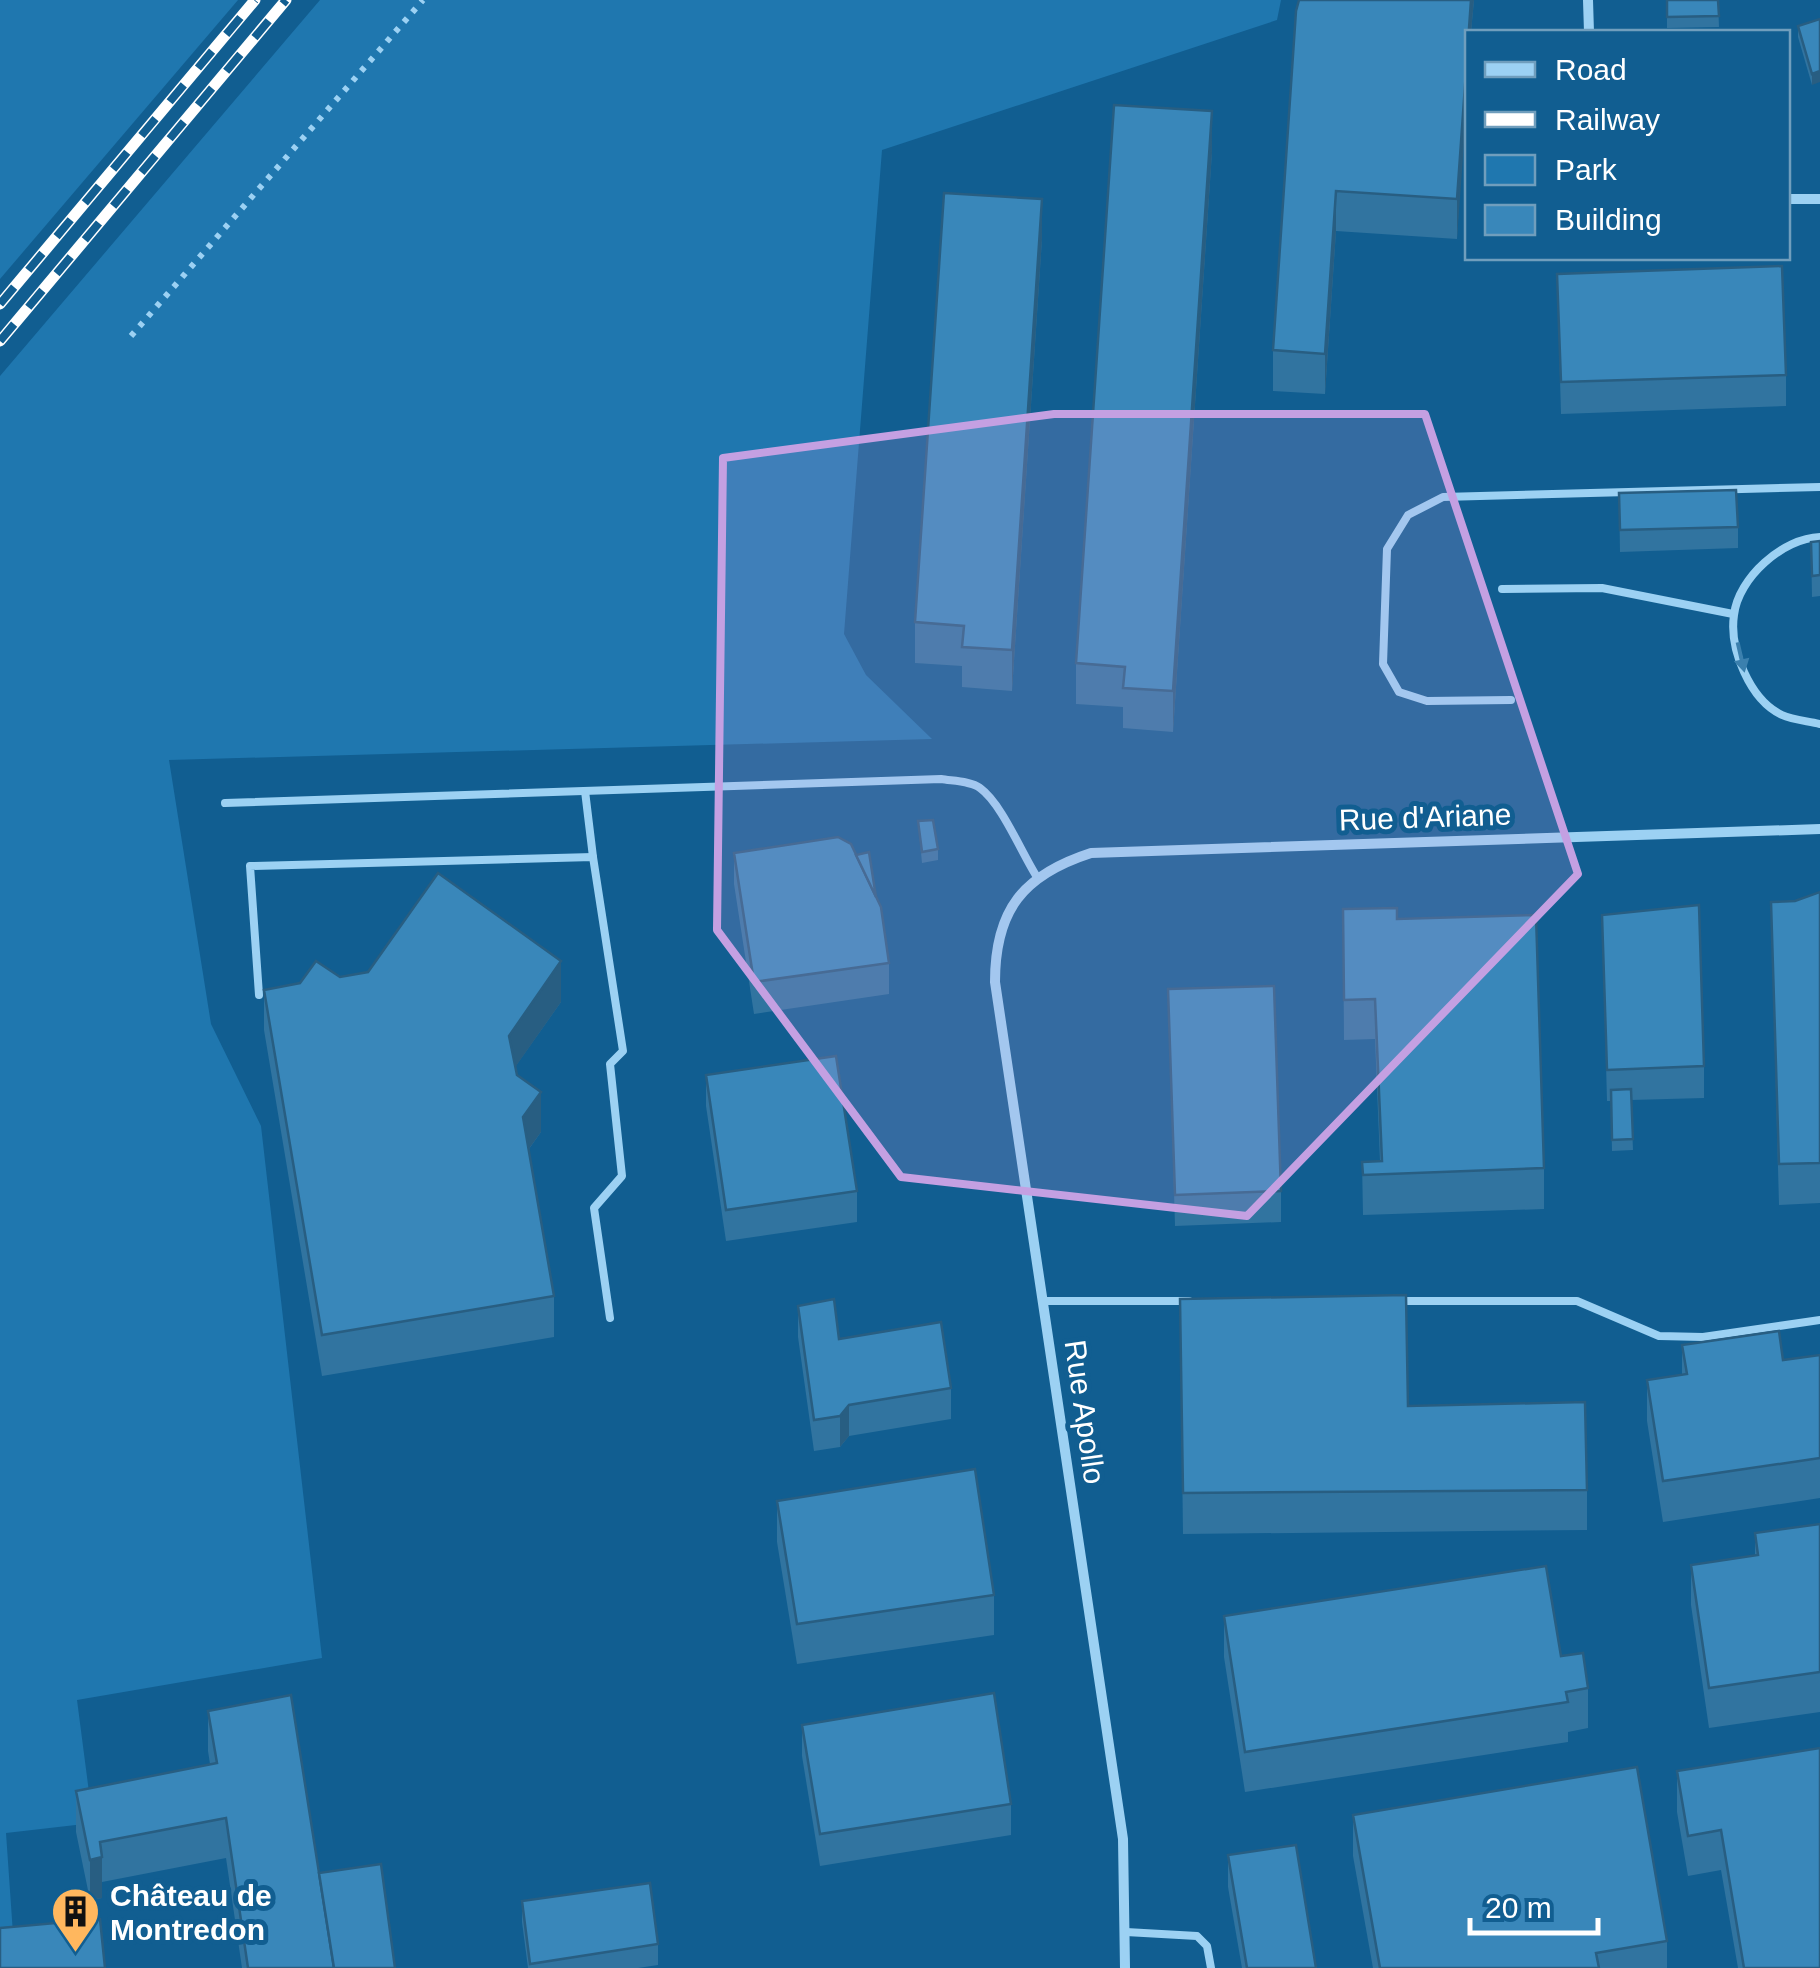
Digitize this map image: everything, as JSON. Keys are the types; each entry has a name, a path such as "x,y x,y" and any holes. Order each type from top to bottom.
{"street":[{"path":"1588,0 1590,30"},
{"path":"1790,198 1820,199"},
{"name":"Rue d'Ariane","path":"1037,877 1091,854 1820,829"},
{"name":"Rue Apollo","path":"1037,877 1007,911 995,946 995,982 1122,1838 1125,1968"}],"lane":[{"path":"1511,700 1427,701 1399,692 1384,664 1387,549 1408,515 1443,497 1820,487"},
{"path":"1820,537 1776,552 1754,574 1733,614 1741,669 1761,698 1780,714 1820,724"},
{"path":"1502,589 1602,588 1733,614"},
{"path":"225,803 941,779 978,785 1000,809 1013,841 1037,877"},
{"path":"585,791 623,1051 610,1064 622,1176 594,1208 610,1318"},
{"path":"259,996 250,866 593,858"},
{"path":"1044,1301 1202,1301"},
{"path":"1380,1301 1577,1302 1659,1336 1703,1337 1820,1320"},
{"path":"1126,1932 1197,1936 1207,1946 1211,1968"}],"path":[{"path":"131,336 424,0"}],"highlighted area":[{"path":"1054,414 1425,414 1578,874 1247,1216 901,1177 717,930 723,458"}],"green space":[{"path":"0,0 238,0 0,279"},
{"path":"320,0 1281,0 1277,20 882,150 844,634 866,675 932,739 169,760 211,1024 261,1126 322,1658 77,1700 93,1823 6,1833 13,1934 0,1936 0,376"}],"building":[{"path":"1299,0 1471,0 1469,30 1465,30 1457,199 1336,191 1325,354 1273,350"},
{"path":"1667,0 1718,0 1719,16 1667,17"},
{"path":"1820,19 1820,71 1812,74 1798,26"},
{"path":"1114,105 1212,111 1173,691 1123,688 1125,667 1076,663"},
{"path":"944,193 1042,199 1012,650 962,647 964,626 915,622"},
{"path":"1782,266 1786,375 1561,382 1557,274"},
{"path":"1736,490 1738,527 1620,530 1619,493"},
{"path":"1820,541 1820,575 1812,576 1811,542"},
{"path":"933,820 938,849 922,852 918,821"},
{"path":"838,837 851,844 881,907 889,963 754,982 734,853"},
{"path":"869,852 876,897 856,855"},
{"path":"438,873 561,961 509,1036 517,1075 541,1092 523,1117 554,1296 322,1335 264,990 300,983 316,961 340,977 368,972"},
{"path":"1820,892 1820,1163 1779,1164 1771,902 1795,901"},
{"path":"1699,905 1704,1066 1607,1070 1602,915"},
{"path":"1397,908 1397,919 1536,915 1544,1168 1363,1175 1362,1162 1382,1161 1375,999 1344,1000 1343,909"},
{"path":"1274,986 1281,1191 1175,1195 1168,989"},
{"path":"836,1056 857,1191 726,1210 706,1075"},
{"path":"1631,1089 1633,1139 1612,1140 1611,1090"},
{"path":"1406,1295 1408,1406 1585,1402 1587,1490 1183,1493 1180,1299"},
{"path":"834,1299 839,1339 941,1322 951,1388 849,1405 840,1416 814,1420 798,1306"},
{"path":"1779,1331 1783,1360 1820,1355 1820,1458 1663,1481 1647,1380 1687,1374 1682,1345"},
{"path":"975,1469 994,1595 797,1624 777,1501"},
{"path":"1820,1524 1820,1672 1709,1688 1691,1565 1758,1555 1755,1533"},
{"path":"1546,1566 1561,1656 1583,1653 1588,1688 1566,1692 1568,1702 1245,1752 1224,1616"},
{"path":"994,1693 1011,1804 820,1834 802,1725"},
{"path":"291,1695 334,1968 248,1968 226,1818 100,1842 102,1857 90,1860 76,1791 217,1763 208,1711"},
{"path":"1820,1748 1820,1968 1744,1968 1721,1830 1688,1836 1677,1771"},
{"path":"1637,1767 1667,1941 1596,1953 1599,1968 1380,1968 1353,1815"},
{"path":"1296,1845 1316,1968 1247,1968 1228,1855"},
{"path":"381,1864 395,1968 334,1968 319,1873"},
{"path":"650,1883 658,1944 530,1964 522,1901"},
{"path":"100,1919 105,1968 0,1968 0,1928"}],"railway":[{"path":"0,304 255,0"},
{"path":"0,341 286,0"}],"place":[{"name":"Château de Montredon","path":"75,1954"}]}
